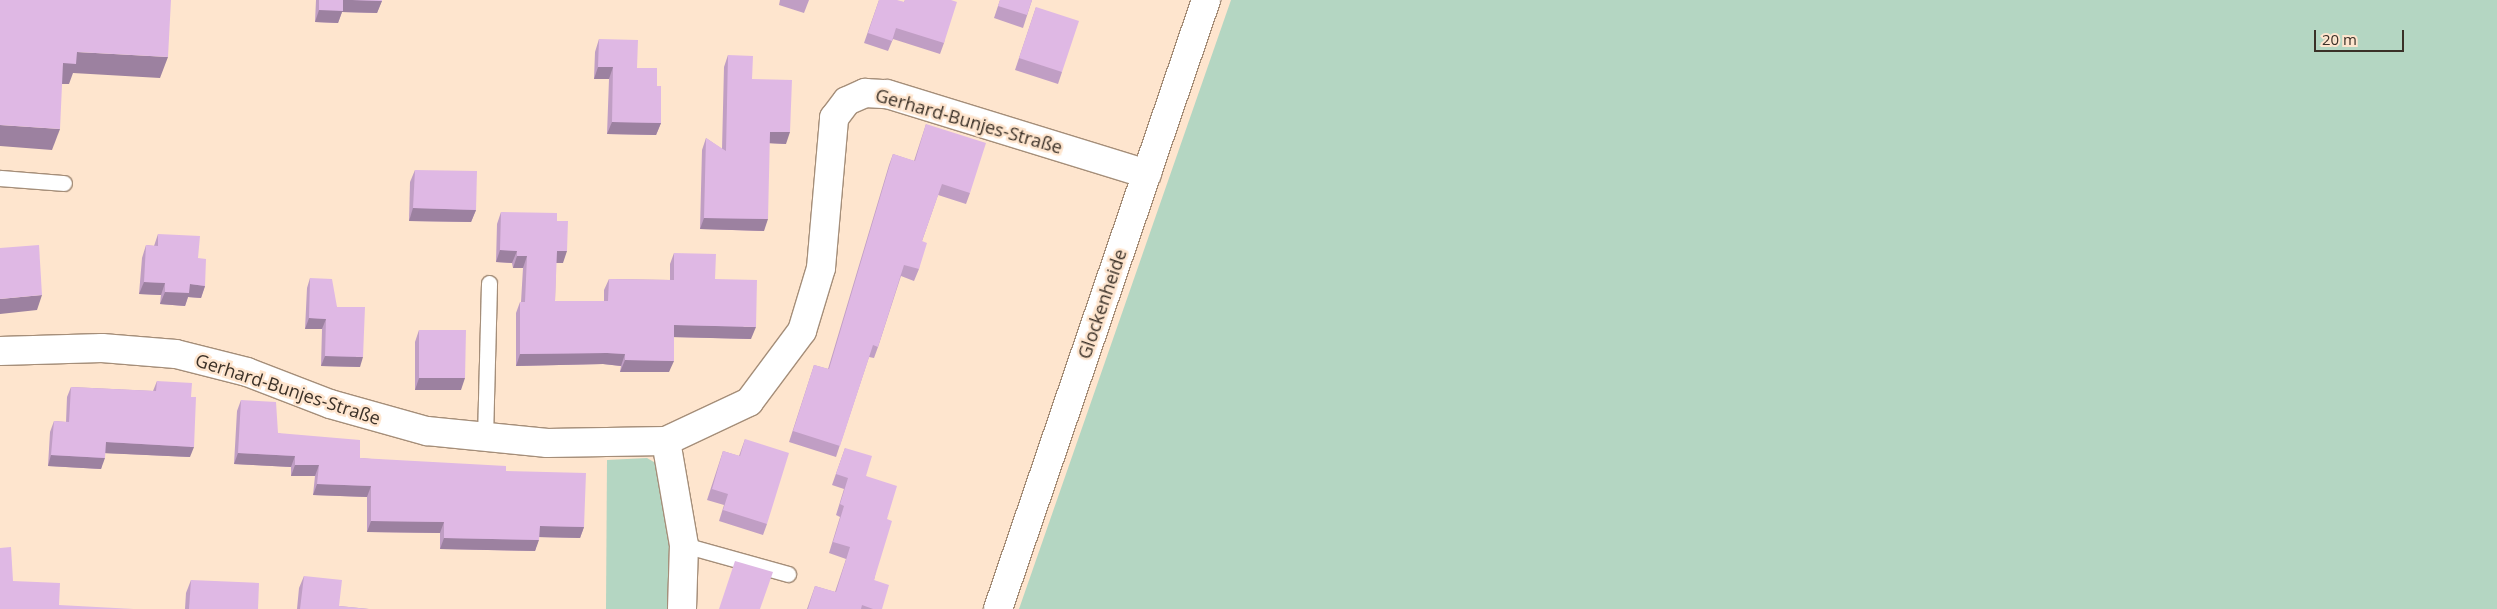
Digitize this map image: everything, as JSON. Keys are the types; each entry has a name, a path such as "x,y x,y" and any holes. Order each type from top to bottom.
{"street":[{"name":"Glockenheide","path":"998,609 1206,0"},
{"name":"Gerhard-Bunjes-Straße","path":"0,351 102,348 176,354 247,372 330,404 427,431 547,443 666,441 749,402 802,331 821,268 834,118 847,101 865,92 888,94 1147,174"},
{"path":"666,441 684,545 682,609"}],"lane":[{"path":"0,178 64,183"},
{"path":"486,438 489,283"},
{"path":"684,545 788,574"}],"green space":[{"path":"1231,0 2497,0 2497,609 1019,609"},
{"path":"647,458 659,465 670,532 673,609 606,609 607,460"}],"building":[{"path":"0,0 171,0 168,57 77,52 76,64 63,63 60,129 0,125"},
{"path":"319,0 343,0 343,11 319,10"},
{"path":"879,0 904,2 905,0 951,0 957,2 944,43 896,28 892,41 868,33"},
{"path":"1000,0 1032,0 1027,15 998,6"},
{"path":"1036,7 1079,21 1062,72 1019,58"},
{"path":"599,39 638,40 637,68 657,68 657,86 661,86 661,123 612,122 613,67 598,67"},
{"path":"728,55 753,56 752,79 792,80 790,132 770,132 768,219 704,218 706,138 726,151"},
{"path":"926,124 986,143 970,193 942,184 922,241 927,243 919,269 904,265 878,347 873,345 840,446 793,431 814,365 829,369 893,154 915,161"},
{"path":"415,170 477,171 476,210 413,208"},
{"path":"501,212 557,213 557,221 568,221 567,251 557,251 555,301 608,301 609,279 674,280 674,253 716,254 715,279 757,280 756,327 674,325 674,361 625,360 625,354 607,353 520,354 520,302 525,302 527,256 517,256 517,251 500,250"},
{"path":"158,234 200,236 198,258 206,259 205,286 190,284 189,293 165,292 165,283 144,282 146,245 158,246"},
{"path":"39,245 42,295 0,299 0,248"},
{"path":"310,278 332,279 337,307 365,307 363,357 325,356 326,319 309,318"},
{"path":"419,330 466,330 465,378 419,378"},
{"path":"157,381 192,383 191,397 196,397 194,447 106,442 105,458 51,455 54,421 69,422 71,387 156,391"},
{"path":"241,400 276,402 278,433 360,440 360,458 506,466 506,471 586,473 584,527 540,526 539,540 444,538 444,522 371,521 371,486 317,484 319,465 295,465 295,456 238,453"},
{"path":"745,439 789,453 767,524 723,510 728,494 712,489 723,451 740,456"},
{"path":"845,448 872,456 866,476 897,486 887,519 892,521 874,580 889,585 882,609 873,609 862,605 861,609 808,609 815,586 836,592 850,547 833,542 844,506 840,504 848,478 836,474"},
{"path":"11,547 13,581 60,583 59,605 134,609 0,609 0,548"},
{"path":"735,561 773,572 760,609 719,609"},
{"path":"304,576 342,580 339,606 369,609 300,609"},
{"path":"191,580 259,583 258,609 189,609"}]}
